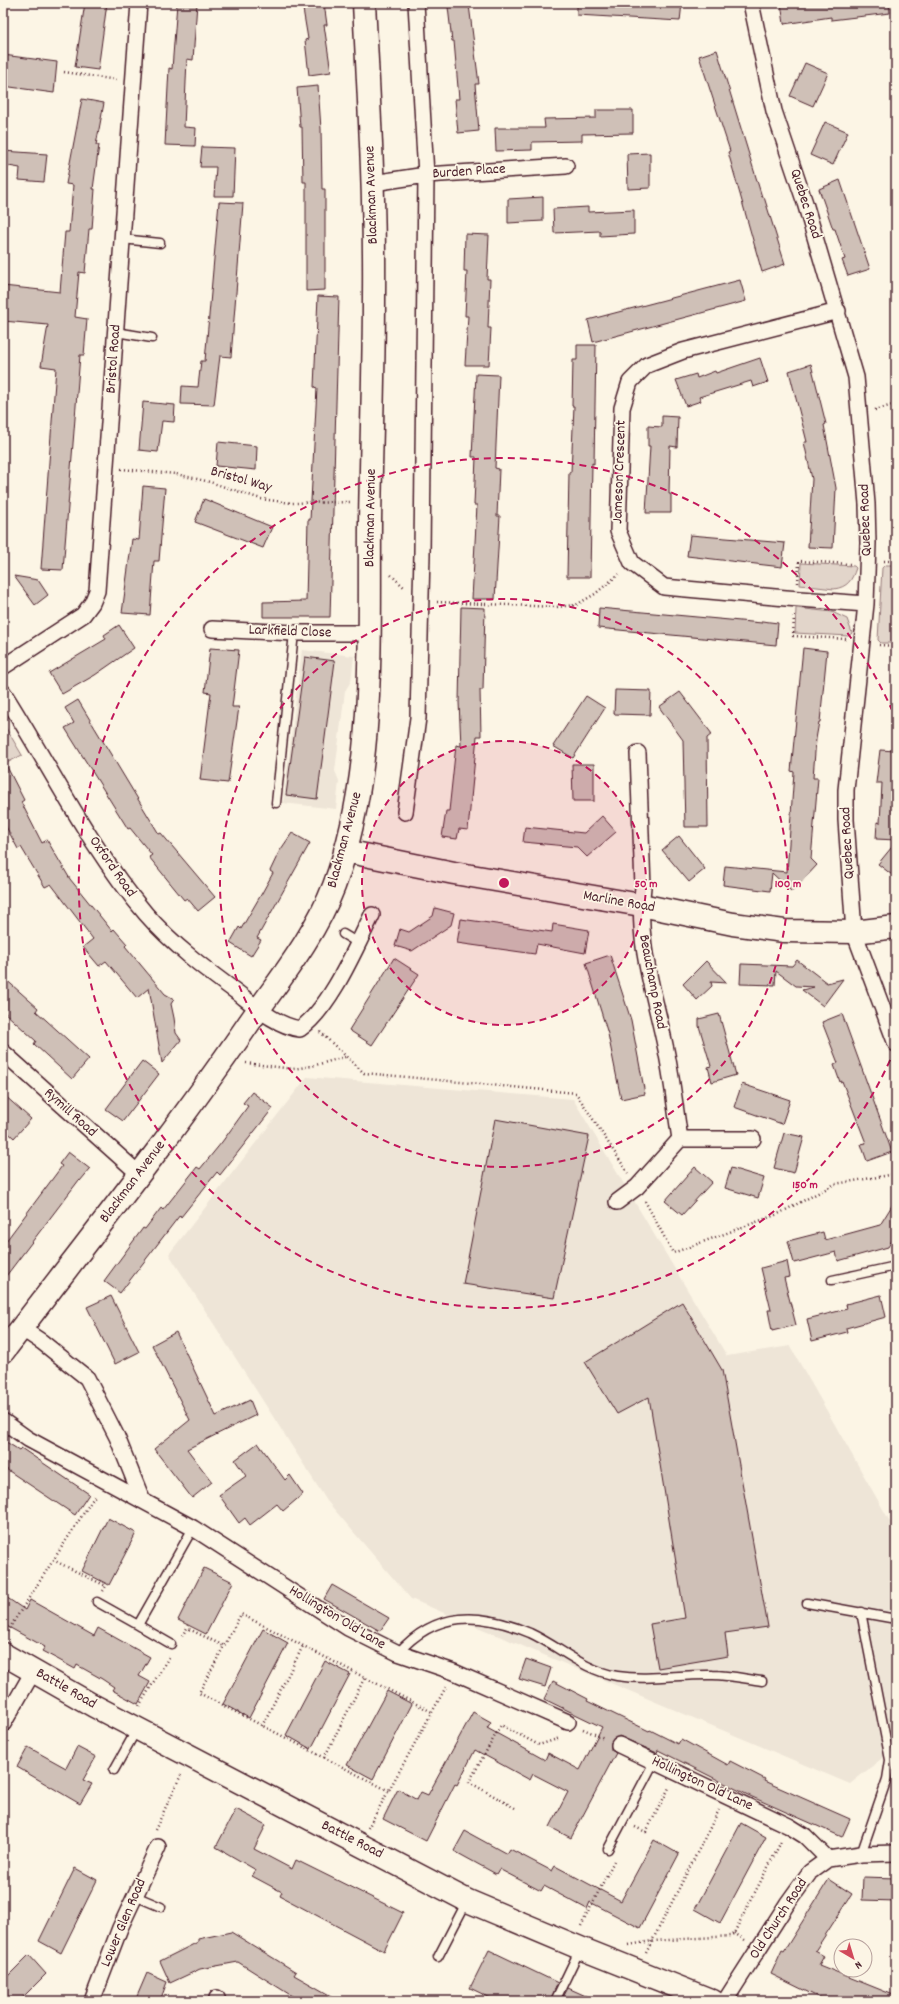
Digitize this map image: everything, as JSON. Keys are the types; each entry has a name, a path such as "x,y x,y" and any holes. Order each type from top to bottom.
{"street":[{"name":"Bristol Road","path":"3,667 84,615 92,603 96,591 139,3"},
{"name":"Blackman Avenue","path":"3,1352 224,1060 309,936 333,888 345,851 362,771 366,718 369,633 374,295 373,182 364,3"},
{"path":"405,812 418,718 426,175 416,3"},
{"name":"Quebec Road","path":"751,3 774,111 805,203 856,377 867,504 868,565 866,604 846,790 846,820 854,932 896,1044"},
{"name":"Burden Place","path":"373,182 426,175 566,166"},
{"name":"Jameson Crescent","path":"838,312 683,351 647,365 630,382 622,408 618,531 632,563 664,587 866,604"},
{"name":"Larkfield Close","path":"212,629 294,633 369,633"},
{"name":"Oxford Road","path":"3,692 55,779 117,877 146,914 180,948 259,1009"},
{"name":"Beauchamp Road","path":"638,752 643,887 641,905 643,949 666,1046 680,1139"},
{"name":"Marline Road","path":"345,851 454,873 641,905 733,924 784,931 854,932 896,928"},
{"path":"259,1009 289,1028 300,1029 310,1022 336,985 372,915"},
{"name":"Rymill Road","path":"3,1052 138,1174"},
{"path":"617,1202 637,1187 680,1139 753,1139"},
{"path":"21,1328 88,1378 117,1437 142,1499"},
{"name":"Hollington Old Lane","path":"3,1421 28,1438 193,1528 348,1628 398,1654 454,1672 568,1722"},
{"name":"Battle Road","path":"3,1654 138,1729 468,1901 637,1972 713,2001"},
{"path":"3,1724 34,1670"},
{"name":"Hollington Old Lane","path":"619,1746 727,1795 789,1826 804,1836 828,1859"},
{"name":"Lower Glen Road","path":"92,2001 120,1928 158,1846"},
{"name":"Old Church Road","path":"725,2001 787,1904 810,1872 828,1859 861,1854 896,1853"}],"lane":[{"path":"122,239 160,243"},
{"path":"116,332 152,338"},
{"path":"276,803 294,633"},
{"path":"343,934 358,943"},
{"path":"832,1280 896,1266"},
{"path":"138,1625 193,1528"},
{"path":"97,1602 138,1625 172,1648"},
{"path":"807,1603 896,1619"},
{"path":"861,1612 890,1760 888,1778 861,1854"},
{"path":"398,1654 421,1631 449,1620 466,1618 501,1624 530,1634 587,1667 617,1676 658,1678 714,1675 762,1681"},
{"path":"114,1770 138,1729"},
{"path":"608,1849 654,1762"},
{"path":"135,1896 160,1907"},
{"path":"438,1957 468,1901"},
{"path":"555,2001 576,1946"}],"path":[{"path":"64,72 134,82"},
{"name":"Bristol Way","path":"106,468 176,474 210,482 261,499 291,502 371,501"},
{"path":"370,557 420,602 556,607 576,605 595,594 632,563"},
{"path":"862,640 793,636 799,561 868,565"},
{"path":"310,1022 345,1057 364,1073 576,1093 637,1187 673,1253 778,1214 835,1184 896,1174"},
{"path":"224,1060 293,1069 312,1066 345,1057"},
{"path":"9,1629 105,1479"},
{"path":"53,1560 106,1586 97,1602"},
{"path":"389,1791 199,1694 241,1614 432,1712"},
{"path":"179,1640 187,1628 224,1646"},
{"path":"262,1726 303,1646"},
{"path":"142,1702 172,1648"},
{"path":"360,1844 454,1672"},
{"path":"324,1758 365,1677"},
{"path":"515,1808 469,1782 500,1725 539,1745 560,1738 568,1722 619,1746"},
{"path":"158,1846 154,1834 191,1757"},
{"path":"633,1826 646,1832 677,1772"},
{"path":"637,1972 727,1795"},
{"path":"605,1958 622,1946 652,1941 731,1936 734,1933 789,1826"},
{"path":"576,1946 614,1860"},
{"path":"734,1933 743,1939"}],"shaded area":[{"path":"801,563 854,566 856,568 853,576 846,585 834,589 800,585"},
{"path":"885,565 896,565 896,643 881,643 878,640 882,568"},
{"path":"796,608 832,612 847,619 852,633 849,636 795,633"},
{"path":"302,650 354,656 351,681 345,691 335,771 339,781 336,809 283,803"},
{"path":"3,723 22,755 3,765"},
{"path":"307,1077 573,1099 727,1356 790,1346 896,1532 896,1747 850,1784 411,1599 327,1501 169,1254"}],"building":[{"path":"85,3 107,3 98,70 75,67"},
{"path":"177,3 197,3 193,60 187,59 184,127 196,128 195,146 165,145 169,68 172,69"},
{"path":"302,3 324,3 327,25 324,25 331,72 309,75 305,40 308,39"},
{"path":"577,3 682,3 680,21 577,15"},
{"path":"781,3 889,3 890,13 831,20 831,17 784,24"},
{"path":"469,5 479,84 475,84 479,131 458,133 455,99 459,99 454,41 452,41 448,7"},
{"path":"717,50 762,197 764,197 785,264 762,272 728,152 730,151 699,56"},
{"path":"3,55 57,62 54,93 3,86"},
{"path":"805,63 828,73 813,106 790,96"},
{"path":"318,86 321,129 322,189 325,189 325,290 306,291 306,182 303,182 302,127 300,127 297,88"},
{"path":"82,99 104,103 96,145 99,145 93,189 95,189 92,229 89,229 85,273 79,272 75,317 87,319 84,355 80,355 63,570 41,569 56,368 41,366 48,325 3,321 3,286 60,292 65,232 69,232 73,185 66,184"},
{"path":"596,110 633,110 633,133 582,134 582,141 532,142 532,150 496,151 495,128 545,128 544,119 596,118"},
{"path":"825,122 848,132 833,165 810,155"},
{"path":"202,147 235,148 233,196 214,196 216,167 200,167"},
{"path":"3,151 47,154 44,182 19,180 20,168 3,165"},
{"path":"650,153 650,188 628,189 627,154"},
{"path":"840,180 870,269 848,276 842,260 845,259 835,229 833,229 819,189"},
{"path":"543,197 543,221 508,223 508,199"},
{"path":"219,202 243,203 231,357 220,356 214,405 181,404 182,386 198,387 201,361 205,361"},
{"path":"588,207 588,212 634,210 634,234 600,236 600,231 554,233 553,209"},
{"path":"465,234 489,235 487,279 490,279 488,328 491,328 489,365 465,365 468,316 465,316 467,271 464,271"},
{"path":"740,280 746,301 593,342 588,320"},
{"path":"318,296 339,297 330,617 263,617 263,602 306,601 308,520 310,520 317,388 314,387"},
{"path":"577,345 596,345 590,577 567,577 569,472 571,472 574,406 572,406 573,360 577,360"},
{"path":"760,358 768,382 753,387 751,381 699,397 701,401 686,406 676,380 696,374 697,378 715,371 716,373"},
{"path":"811,364 826,424 824,425 836,488 833,548 808,547 812,479 804,442 807,442 789,371"},
{"path":"476,374 499,375 495,468 499,469 497,516 500,516 495,599 472,599 477,505 474,505 476,457 472,457"},
{"path":"143,402 175,405 174,422 162,421 158,452 139,450"},
{"path":"662,416 678,417 677,447 670,446 669,494 671,494 671,513 646,513 650,446 648,446 648,426 662,427"},
{"path":"218,442 257,446 256,470 216,466"},
{"path":"143,486 165,488 159,561 154,561 150,615 122,613 132,539 139,540"},
{"path":"204,499 272,527 263,548 195,522"},
{"path":"690,535 785,543 782,567 687,556"},
{"path":"14,576 38,580 48,595 35,605"},
{"path":"461,607 485,608 483,690 480,690 481,736 477,736 468,830 459,829 457,839 442,837 446,811 449,811 456,745 461,746 459,702"},
{"path":"599,608 762,623 762,621 778,623 776,645 598,628"},
{"path":"119,625 134,648 95,675 62,694 49,673 106,639 104,635"},
{"path":"210,648 239,650 232,707 239,707 228,783 200,780 211,693 205,692"},
{"path":"803,648 827,651 820,722 816,739 813,778 818,778 811,859 817,865 792,892 772,873 770,891 723,885 725,866 787,872 794,772 791,771"},
{"path":"305,657 335,661 317,799 286,795"},
{"path":"615,690 651,691 650,715 614,714"},
{"path":"680,692 712,734 707,738 708,827 685,827 683,740 659,707"},
{"path":"586,696 605,708 573,758 553,746"},
{"path":"78,700 159,834 161,833 215,897 198,911 187,898 184,900 149,857 152,855 130,828 128,829 65,728 74,723 65,708"},
{"path":"880,750 896,751 896,840 876,839 877,822 880,823 882,783 876,783"},
{"path":"3,759 24,800 21,802 42,843 47,840 70,879 112,931 114,929 127,944 125,946 165,994 174,999 171,1004 176,1033 181,1040 162,1063 149,988 137,998 106,961 99,966 83,947 93,939 51,884 45,887 21,847 18,849 3,821"},
{"path":"572,764 594,764 594,801 573,801"},
{"path":"602,816 616,832 587,857 577,847 523,842 525,827 584,833"},
{"path":"292,833 310,843 257,938 261,940 251,956 230,943 239,927 241,929 262,893 273,873 270,871 279,852"},
{"path":"679,836 705,869 689,882 662,850"},
{"path":"896,842 896,878 878,864"},
{"path":"435,908 454,913 451,925 412,951 395,946 400,929 409,932 433,916"},
{"path":"461,919 552,932 553,924 589,930 585,953 537,944 535,954 457,943"},
{"path":"610,955 631,1020 645,1094 621,1099 608,1034 586,963"},
{"path":"394,958 419,974 372,1045 349,1030"},
{"path":"797,960 827,983 843,979 823,1006 802,990 814,987 796,986 776,971 775,985 740,984 741,964 792,966"},
{"path":"706,961 727,983 711,982 712,986 697,1000 683,984"},
{"path":"3,977 38,1008 36,1011 89,1059 72,1079 34,1044 36,1041 3,1011"},
{"path":"719,1014 736,1075 712,1082 708,1067 711,1066 699,1026 699,1019"},
{"path":"842,1014 892,1152 867,1161 861,1144 866,1143 842,1081 840,1082 834,1065 838,1063 822,1022"},
{"path":"142,1061 159,1074 123,1121 106,1109"},
{"path":"742,1084 790,1100 782,1124 734,1107"},
{"path":"252,1092 273,1108 220,1175 217,1172 181,1217 180,1215 120,1293 104,1281 143,1228 145,1229 161,1208 163,1210 197,1167 200,1169 222,1142 248,1106 243,1103"},
{"path":"3,1094 31,1119 14,1138 3,1128"},
{"path":"495,1119 589,1136 554,1298 463,1284"},
{"path":"784,1133 804,1137 794,1173 774,1168"},
{"path":"68,1152 90,1169 80,1181 79,1180 3,1280 3,1245 62,1166 59,1164"},
{"path":"695,1167 712,1182 682,1215 665,1201"},
{"path":"731,1168 764,1178 758,1198 725,1188"},
{"path":"896,1199 896,1234 888,1247 838,1261 836,1252 794,1263 788,1241 823,1232 825,1240 880,1225"},
{"path":"787,1261 790,1277 784,1278 796,1325 772,1331 768,1310 771,1310 761,1268"},
{"path":"881,1295 886,1317 846,1328 847,1332 812,1341 807,1319 847,1309 846,1304"},
{"path":"111,1296 139,1352 115,1364 87,1307"},
{"path":"682,1302 722,1370 768,1627 725,1633 728,1656 658,1668 650,1624 685,1618 649,1397 617,1414 585,1362"},
{"path":"176,1332 216,1416 250,1400 256,1415 187,1449 212,1482 192,1498 154,1449 190,1420 152,1345"},
{"path":"3,1440 19,1450 21,1448 89,1494 75,1515 3,1467"},
{"path":"258,1443 285,1480 290,1475 303,1494 283,1511 277,1504 250,1525 245,1518 239,1523 219,1495 246,1476 235,1460"},
{"path":"108,1518 136,1533 109,1585 82,1571"},
{"path":"204,1568 233,1582 206,1634 178,1620"},
{"path":"332,1585 389,1618 380,1631 324,1599"},
{"path":"3,1595 25,1610 30,1600 94,1636 98,1628 150,1657 139,1676 150,1682 138,1704 112,1690 114,1687 77,1665 75,1669 42,1651 45,1647 3,1624"},
{"path":"263,1629 288,1643 249,1718 223,1704"},
{"path":"526,1659 551,1668 545,1687 519,1679"},
{"path":"325,1661 350,1674 311,1749 286,1735"},
{"path":"553,1681 588,1699 587,1701 649,1731 650,1730 678,1744 681,1739 728,1765 730,1761 765,1779 764,1781 850,1819 842,1837 750,1796 658,1750 657,1753 619,1736 611,1742 611,1750 616,1753 571,1838 550,1827 568,1792 533,1774 530,1780 475,1750 457,1785 455,1784 426,1841 383,1819 398,1789 417,1800 421,1792 428,1795 473,1712 491,1722 487,1728 545,1760 548,1753 580,1770 602,1727 544,1699"},
{"path":"387,1691 412,1704 373,1779 347,1765"},
{"path":"28,1747 66,1768 77,1747 96,1757 83,1780 92,1784 80,1804 17,1767"},
{"path":"236,1809 266,1825 254,1849 292,1869 296,1860 403,1913 384,1951 280,1896 282,1892 252,1876 256,1870 216,1847"},
{"path":"741,1823 766,1837 720,1923 695,1909"},
{"path":"465,1831 507,1854 510,1849 552,1871 555,1866 621,1901 654,1840 679,1854 640,1928 590,1902 587,1909 544,1886 541,1891 499,1869 496,1874 454,1851"},
{"path":"75,1868 97,1880 61,1953 39,1941"},
{"path":"863,1877 896,1878 896,1901 862,1900"},
{"path":"829,1879 852,1894 815,1951 824,1956 819,1965 833,1971 833,1978 851,1978 896,1996 896,2001 826,2001 771,1974 782,1950 784,1951"},
{"path":"231,1932 296,1972 294,1975 340,2001 300,2001 238,1962 200,1969 170,1983 160,1961 198,1942 198,1939"},
{"path":"489,1950 558,1983 550,2001 497,2001 470,1988"},
{"path":"29,1955 46,1974 19,2001 3,2001 3,1981"},
{"path":"147,1973 167,1982 160,2001 135,2001"},
{"path":"568,1988 597,2001 561,2001"}]}
